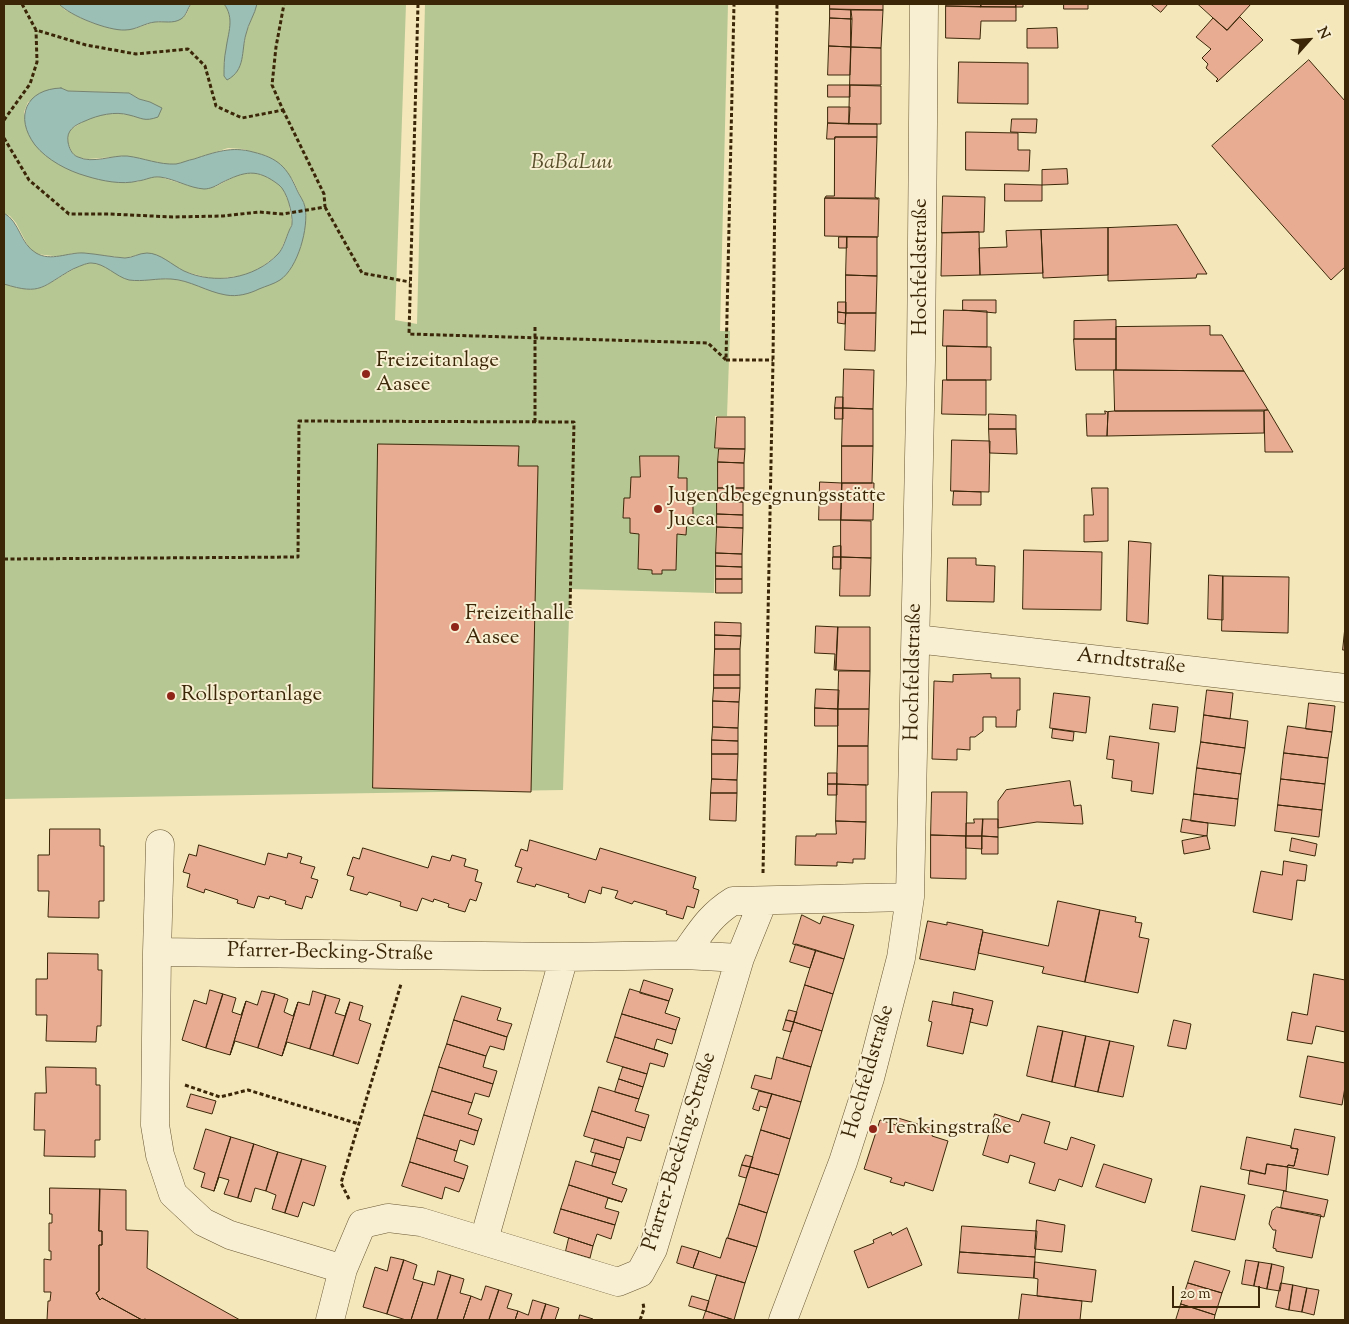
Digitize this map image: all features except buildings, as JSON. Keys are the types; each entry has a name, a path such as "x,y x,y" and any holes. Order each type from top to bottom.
{"street":[{"name":"Hochfeldstraße","path":"783,1320 843,1162 870,1078 901,958 910,897 922,341 924,4"},
{"name":"Arndtstraße","path":"916,639 1345,688"},
{"path":"160,844 155,1125 160,1155 173,1194 202,1222 223,1232 343,1269"},
{"path":"684,955 718,910 733,901 910,897"},
{"name":"Pfarrer-Becking-Straße","path":"362,1224 388,1218 421,1222 618,1282 640,1273 653,1249 740,958 762,900"},
{"name":"Pfarrer-Becking-Straße","path":"157,952 564,957 684,955 740,958"},
{"path":"484,1240 564,957"},
{"path":"330,1320 343,1269 362,1224"}],"path":[{"path":"4,120 30,84 37,62 36,30 22,4"},
{"path":"284,4 272,85 324,194 325,207 362,273 410,282"},
{"path":"418,4 409,334 708,343 726,360 773,360"},
{"path":"726,360 734,4"},
{"path":"762,900 773,360 777,4"},
{"path":"36,30 86,46 136,54 188,49 205,66 216,106 242,118 283,110"},
{"path":"4,138 28,180 69,214 173,217 223,216 259,212 283,214 325,207"},
{"path":"535,326 535,422"},
{"path":"4,558 298,557 299,421 574,422 570,610"},
{"path":"362,1224 341,1183 410,955"},
{"path":"156,1076 220,1097 248,1090 359,1124"}],"green space":[{"name":"Freizeitanlage Aasee","path":"4,4 59,4 65,10 92,23 134,29 154,22 162,22 186,15 191,4 224,4 228,10 231,26 224,66 244,44 257,4 406,4 395,320 417,324 425,4 728,4 720,331 730,331 727,416 715,416 715,449 718,449 714,593 570,589 563,790 4,799 4,284 34,289 48,284 84,264 91,263 101,265 130,280 179,280 226,295 300,249 305,206 293,180 269,157 243,149 228,148 178,164 163,164 126,156 79,158 73,154 68,144 67,135 70,130 84,121 99,115 116,113 129,115 150,102 139,99 129,93 68,91 61,88 28,102 24,112 28,131 114,182 137,182 150,177 160,177 186,185 215,187 241,173 255,172 270,178 283,188 289,204 292,224 279,254 253,273 239,276 213,279 186,272 140,254 126,258 84,253 73,253 62,257 36,254 29,248 16,223 10,216 4,213"}],"water":[{"path":"59,4 191,4 185,16 178,21 151,23 133,29 118,30 90,22 64,9"},
{"path":"224,4 257,4 247,30 240,66 233,76 227,80 224,76 224,62 230,20"},
{"path":"61,88 68,91 129,93 162,108 158,117 149,119 124,114 107,114 78,124 68,134 68,144 74,155 78,157 90,160 127,156 176,164 216,152 245,150 262,154 281,165 303,200 306,215 301,246 297,257 286,274 273,284 247,294 234,296 178,280 129,280 101,265 91,263 73,269 48,284 34,289 4,284 4,213 13,222 31,249 42,256 54,257 84,253 125,258 144,253 152,254 161,257 184,271 208,278 234,277 258,269 278,254 292,225 292,215 285,192 279,185 257,174 244,174 204,189 160,177 125,183 105,181 79,174 58,164 35,145 25,124 25,115 27,106 39,93"}],"place":[{"name":"Freizeitanlage Aasee","path":"366,374"},
{"name":"Jugendbegegnungsstätte Jucca","path":"658,509"},
{"name":"Freizeithalle Aasee","path":"455,627"},
{"name":"Rollsportanlage","path":"171,696"},
{"name":"Tenkingstraße","path":"873,1129"}],"park label":[{"name":"BaBaLuu","path":"572,164"}]}
